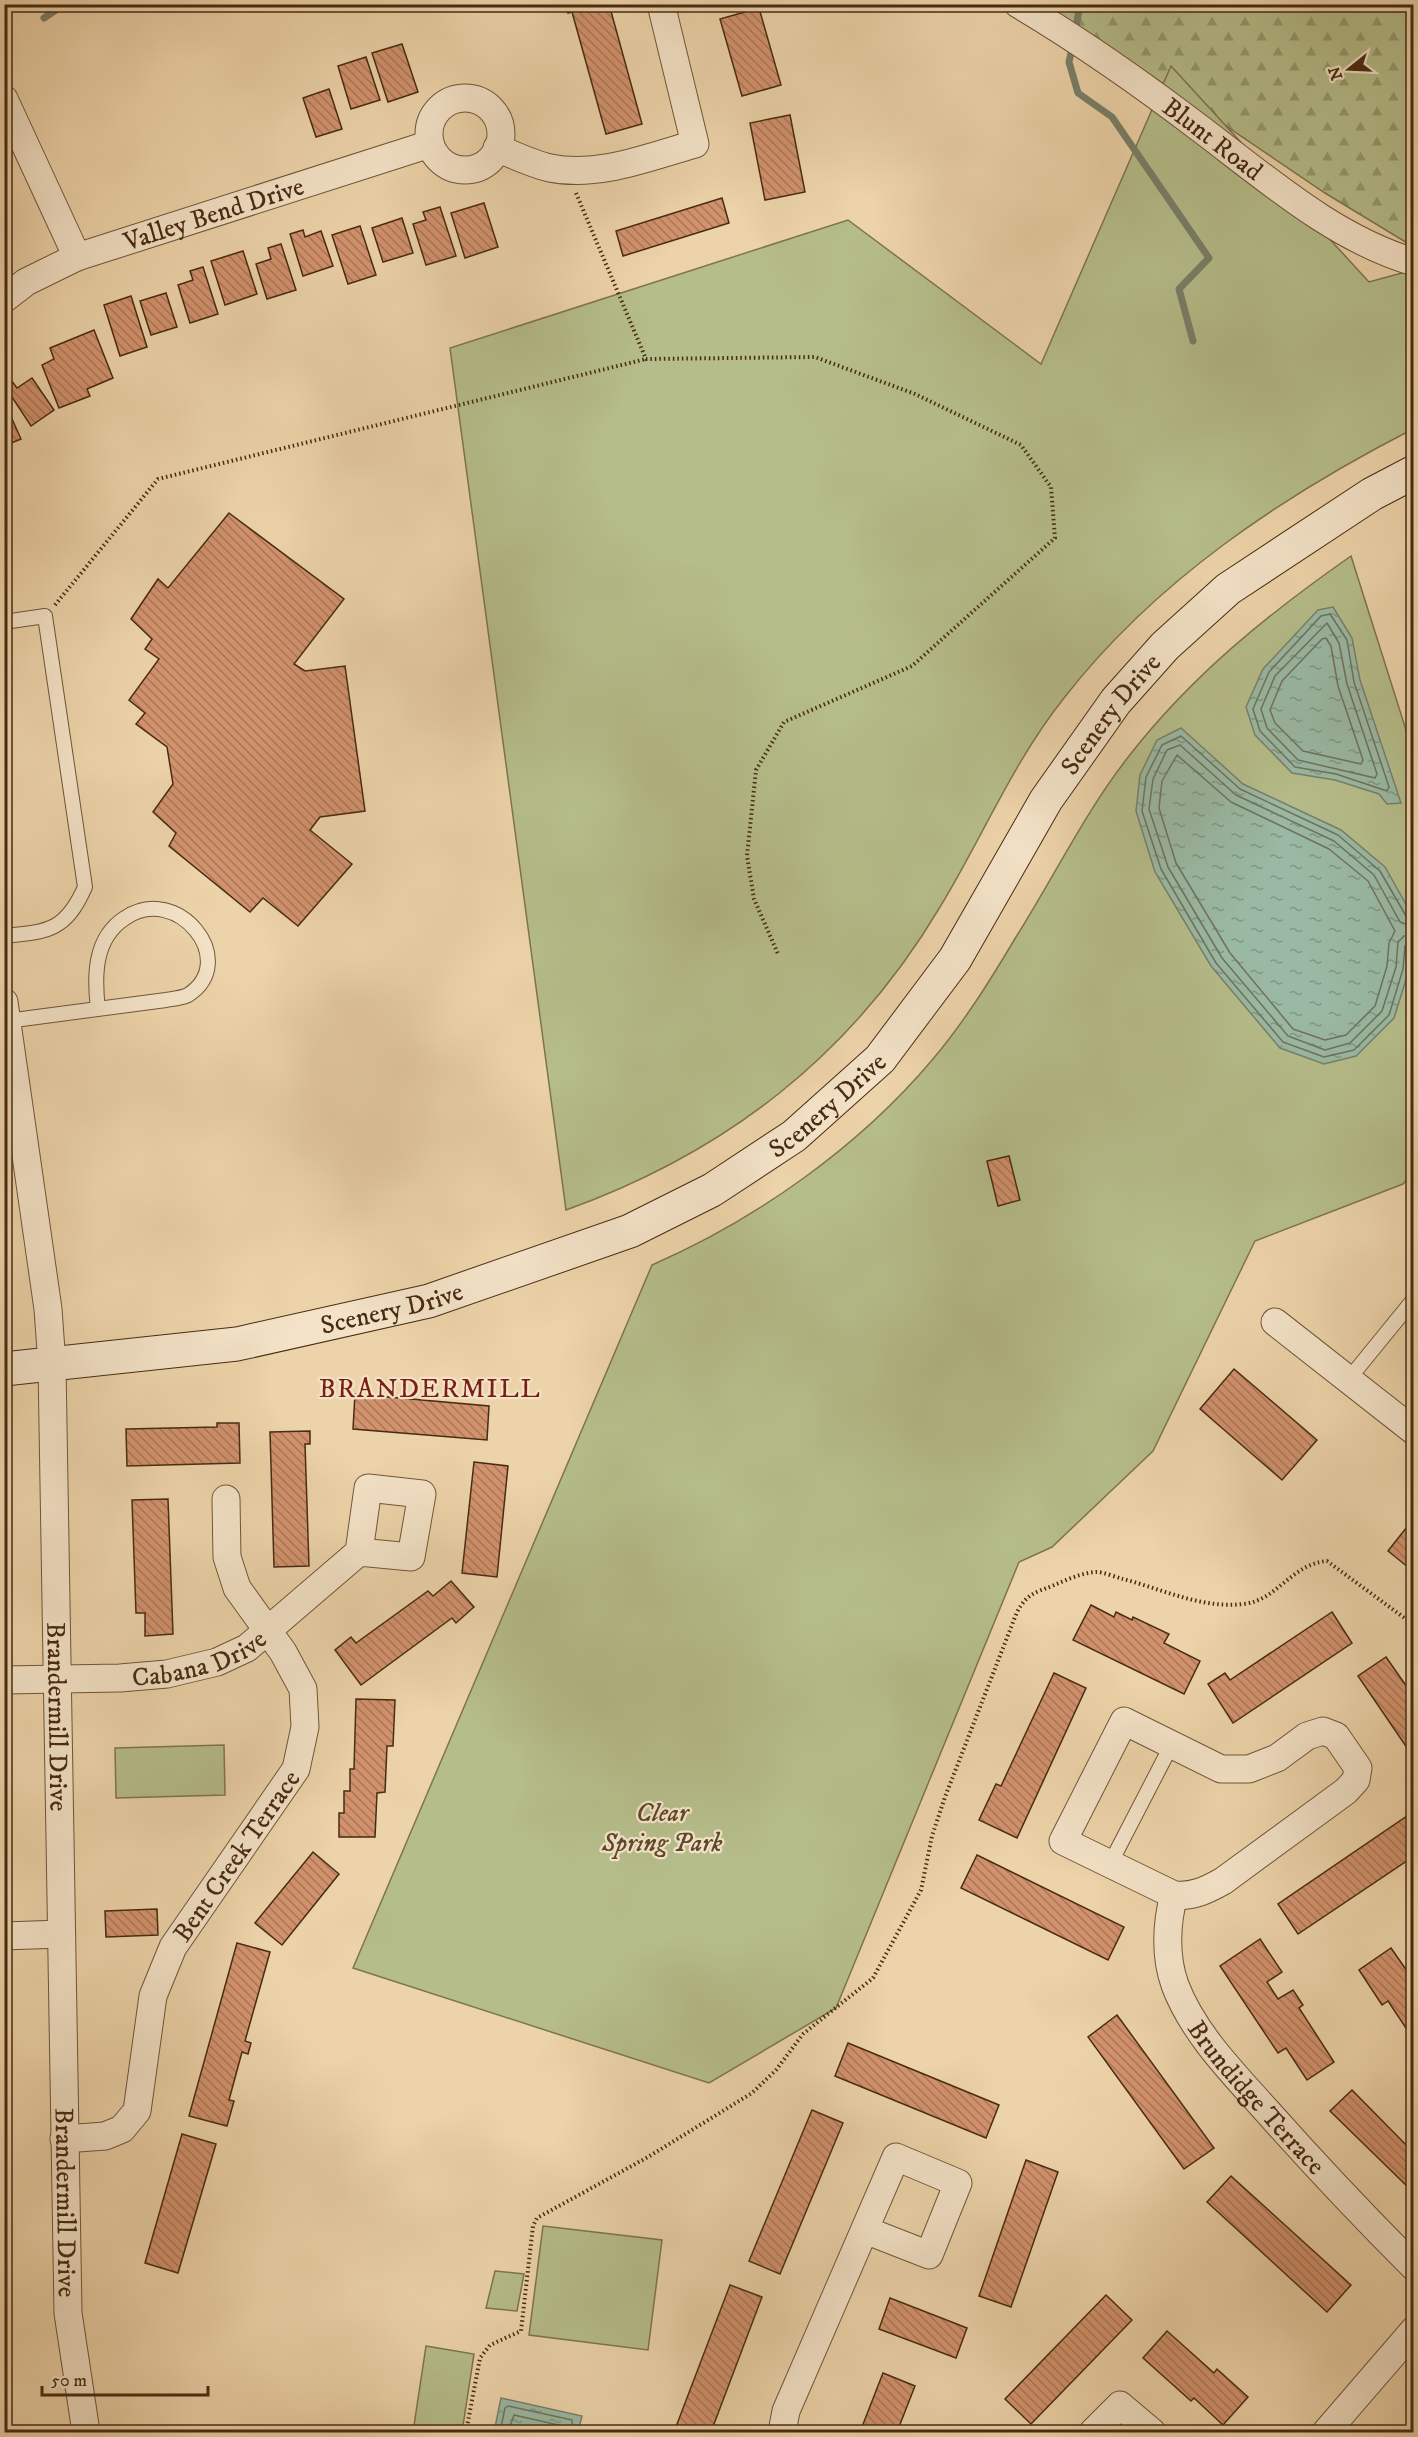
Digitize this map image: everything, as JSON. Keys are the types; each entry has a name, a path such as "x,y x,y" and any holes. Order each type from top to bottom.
{"street":[{"path":"497,148 542,165 566,170 595,169 627,163 695,144 661,4"},
{"name":"Blunt Road","path":"1018,4 1087,47 1150,91 1280,189 1380,252 1413,262"},
{"path":"461,98 473,99 487,106 497,118 501,133 497,148 487,163 470,170 457,169 445,164 430,144 429,131 433,116 448,102 461,98"},
{"path":"4,99 77,257"},
{"name":"Valley Bend Drive","path":"4,299 26,282 77,257 430,144"},
{"name":"Scenery Drive","path":"4,1369 237,1344 429,1300 630,1231 721,1184 794,1136 880,1059 956,959 1046,800 1116,701 1165,646 1228,589 1372,494 1413,472"},
{"name":"Brandermill Drive","path":"6,1012 48,1309 52,1365 68,2313 86,2433"},
{"path":"1275,1322 1413,1431"},
{"name":"Bent Creek Terrace","path":"64,2139 105,2136 122,2129 137,2111 153,1996 173,1947 296,1769 305,1727 303,1689 284,1652 237,1588 227,1557 226,1498"},
{"name":"Cabana Drive","path":"4,1680 167,1674 218,1662 247,1648 359,1552"},
{"path":"1124,1721 1172,1744 1221,1769 1249,1769 1277,1758 1307,1736 1323,1731 1336,1736 1358,1768 1356,1780 1346,1791 1223,1881 1205,1891 1187,1896 1174,1895 1063,1841 1124,1721"},
{"name":"Brundidge Terrace","path":"1174,1895 1167,1921 1169,1950 1175,1984 1192,2020 1239,2080 1336,2188 1413,2267"},
{"path":"4,1936 62,1934"},
{"path":"782,2433 786,2411 865,2230"},
{"path":"1326,2433 1413,2330"},
{"path":"1093,2433 1120,2405 1152,2433"}],"lane":[{"path":"4,622 45,616 86,887 75,910 52,929 4,936"},
{"path":"6,1012 98,1009 187,996 205,979 209,957 200,934 180,916 158,907 135,910 112,926 98,956 95,983 98,1009"},
{"path":"1348,1380 1413,1299"},
{"path":"1110,1864 1172,1744"}],"path":[{"path":"566,170 646,359"},
{"path":"45,616 158,479 646,359 815,357 915,394 1021,445 1051,487 1055,538 912,666 784,722 756,770 747,856 754,899 778,954"},
{"path":"466,2433 480,2358 490,2345 520,2331 533,2226 537,2218 648,2157 752,2093 776,2070 802,2034 873,1978 921,1890 932,1836 945,1797 1017,1612 1026,1597 1072,1578 1097,1572 1192,1600 1228,1606 1248,1604 1267,1596 1301,1568 1313,1563 1327,1562 1413,1625"}],"green space":[{"path":"1047,5 1413,5 1413,242 1407,243 1325,193"},
{"path":"1171,66 1369,282 1413,270 1413,429 1316,483 1224,545 1138,616 1100,656 1064,698 1029,748 940,907 905,960 867,1009 825,1053 780,1092 732,1128 680,1159 625,1186 566,1210 450,348 848,220 1041,364"},
{"name":"Clear Spring Park","path":"1351,556 1413,752 1413,1173 1403,1184 1255,1241 1153,1451 1052,1547 1019,1562 836,2008 709,2083 353,1968 652,1265 691,1247 768,1203 839,1151 904,1091 945,1045 967,1015 1007,953 1098,799 1153,727 1232,647 1290,600"},
{"path":"224,1745 225,1795 116,1798 115,1748"},
{"path":"543,2226 662,2240 648,2350 529,2335"},
{"path":"495,2271 524,2274 517,2311 486,2308"},
{"path":"426,2346 474,2354 462,2432 413,2432"}],"water":[{"path":"1333,607 1352,638 1360,680 1401,803 1387,804 1379,794 1335,780 1292,773 1255,735 1246,707 1263,669 1318,610"},
{"path":"1181,728 1243,784 1341,830 1385,867 1413,917 1409,970 1394,1018 1356,1056 1324,1064 1280,1048 1211,966 1155,872 1136,811 1140,775 1157,740"},
{"path":"501,2398 582,2416 578,2432 494,2432"}],"building":[{"path":"565,4 609,4 642,124 606,134 572,12 568,13"},
{"path":"759,8 781,85 742,96 720,19"},
{"path":"402,44 418,92 388,102 372,53"},
{"path":"366,57 380,100 351,109 338,66"},
{"path":"329,89 342,129 316,137 303,98"},
{"path":"790,115 805,192 765,200 750,123"},
{"path":"722,198 729,223 623,256 616,231"},
{"path":"484,203 498,247 465,258 451,213"},
{"path":"440,207 456,256 426,265 413,224 426,220 423,212"},
{"path":"402,218 413,253 383,262 372,228"},
{"path":"360,226 376,275 348,284 332,235"},
{"path":"303,230 305,237 321,231 333,266 303,276 290,234"},
{"path":"281,244 296,290 267,299 256,264 271,259 268,248"},
{"path":"243,251 257,294 225,305 211,261"},
{"path":"203,267 218,314 190,323 178,285 193,280 190,271"},
{"path":"166,293 177,327 151,335 140,301"},
{"path":"131,296 147,347 120,356 104,305"},
{"path":"94,330 113,378 87,389 90,396 59,408 42,365 54,359 50,348"},
{"path":"32,378 54,410 31,426 4,385 11,380 17,388"},
{"path":"4,401 21,439 4,446"},
{"path":"229,513 344,599 294,664 305,671 345,666 365,811 320,817 310,830 352,864 298,926 263,898 250,912 169,846 176,833 153,812 173,784 167,747 136,724 145,713 129,700 159,659 145,649 152,639 131,619 158,579 168,588"},
{"path":"1009,1156 1020,1200 998,1206 987,1161"},
{"path":"1234,1369 1317,1440 1282,1480 1200,1409"},
{"path":"355,1394 489,1406 487,1440 353,1429"},
{"path":"217,1423 239,1423 240,1463 127,1466 126,1429 217,1427"},
{"path":"310,1431 310,1444 305,1444 309,1566 274,1567 270,1432"},
{"path":"474,1462 508,1466 497,1577 462,1573"},
{"path":"168,1499 173,1634 145,1636 145,1613 136,1613 132,1500"},
{"path":"1414,1518 1414,1572 1388,1551"},
{"path":"451,1581 474,1607 456,1623 452,1618 361,1685 335,1650 351,1637 356,1643 428,1591 433,1596"},
{"path":"1091,1605 1114,1617 1116,1612 1132,1620 1133,1617 1169,1634 1164,1643 1200,1661 1184,1694 1073,1640"},
{"path":"1332,1612 1352,1643 1233,1723 1208,1684 1225,1673 1230,1680"},
{"path":"1386,1657 1414,1697 1414,1758 1358,1676"},
{"path":"1054,1673 1086,1688 1017,1838 979,1820 996,1784 1001,1786"},
{"path":"356,1699 395,1700 393,1746 387,1746 385,1792 377,1793 375,1837 339,1837 339,1813 344,1813 344,1791 350,1791 350,1769 354,1769"},
{"path":"1413,1812 1414,1856 1298,1934 1278,1904"},
{"path":"313,1852 339,1874 282,1945 255,1923"},
{"path":"977,1855 1124,1927 1108,1960 961,1888"},
{"path":"157,1909 158,1935 106,1937 105,1911"},
{"path":"1260,1939 1282,1972 1267,1982 1278,1999 1293,1990 1303,2005 1299,2008 1334,2062 1307,2080 1286,2048 1278,2053 1220,1966"},
{"path":"237,1943 270,1952 245,2041 251,2043 248,2054 242,2052 229,2100 234,2101 227,2126 189,2116"},
{"path":"1391,1948 1414,1981 1414,2040 1388,2001 1382,2005 1359,1970"},
{"path":"1117,2015 1214,2148 1184,2169 1088,2037"},
{"path":"848,2043 999,2105 986,2138 835,2076"},
{"path":"1352,2090 1414,2153 1414,2193 1330,2111"},
{"path":"812,2110 843,2123 780,2274 749,2261"},
{"path":"182,2134 216,2144 178,2273 145,2263"},
{"path":"1026,2160 1058,2172 1011,2307 979,2296"},
{"path":"1231,2176 1351,2285 1327,2312 1207,2202"},
{"path":"730,2285 762,2297 711,2432 674,2432"},
{"path":"1106,2295 1132,2320 1031,2424 1005,2399"},
{"path":"890,2298 967,2328 956,2358 879,2329"},
{"path":"1167,2331 1214,2373 1217,2369 1248,2397 1223,2425 1194,2398 1191,2401 1143,2358"},
{"path":"4,2336 6,2336 6,2385 4,2385"},
{"path":"883,2373 915,2386 897,2432 860,2432"}],"waterway":[{"path":"44,18 65,4"},
{"path":"1075,33 1080,4"},
{"path":"1073,44 1069,62 1078,93 1112,117 1209,258 1179,289 1193,341"}],"district":[{"name":"BRANDERMILL","path":"430,1388"}]}
